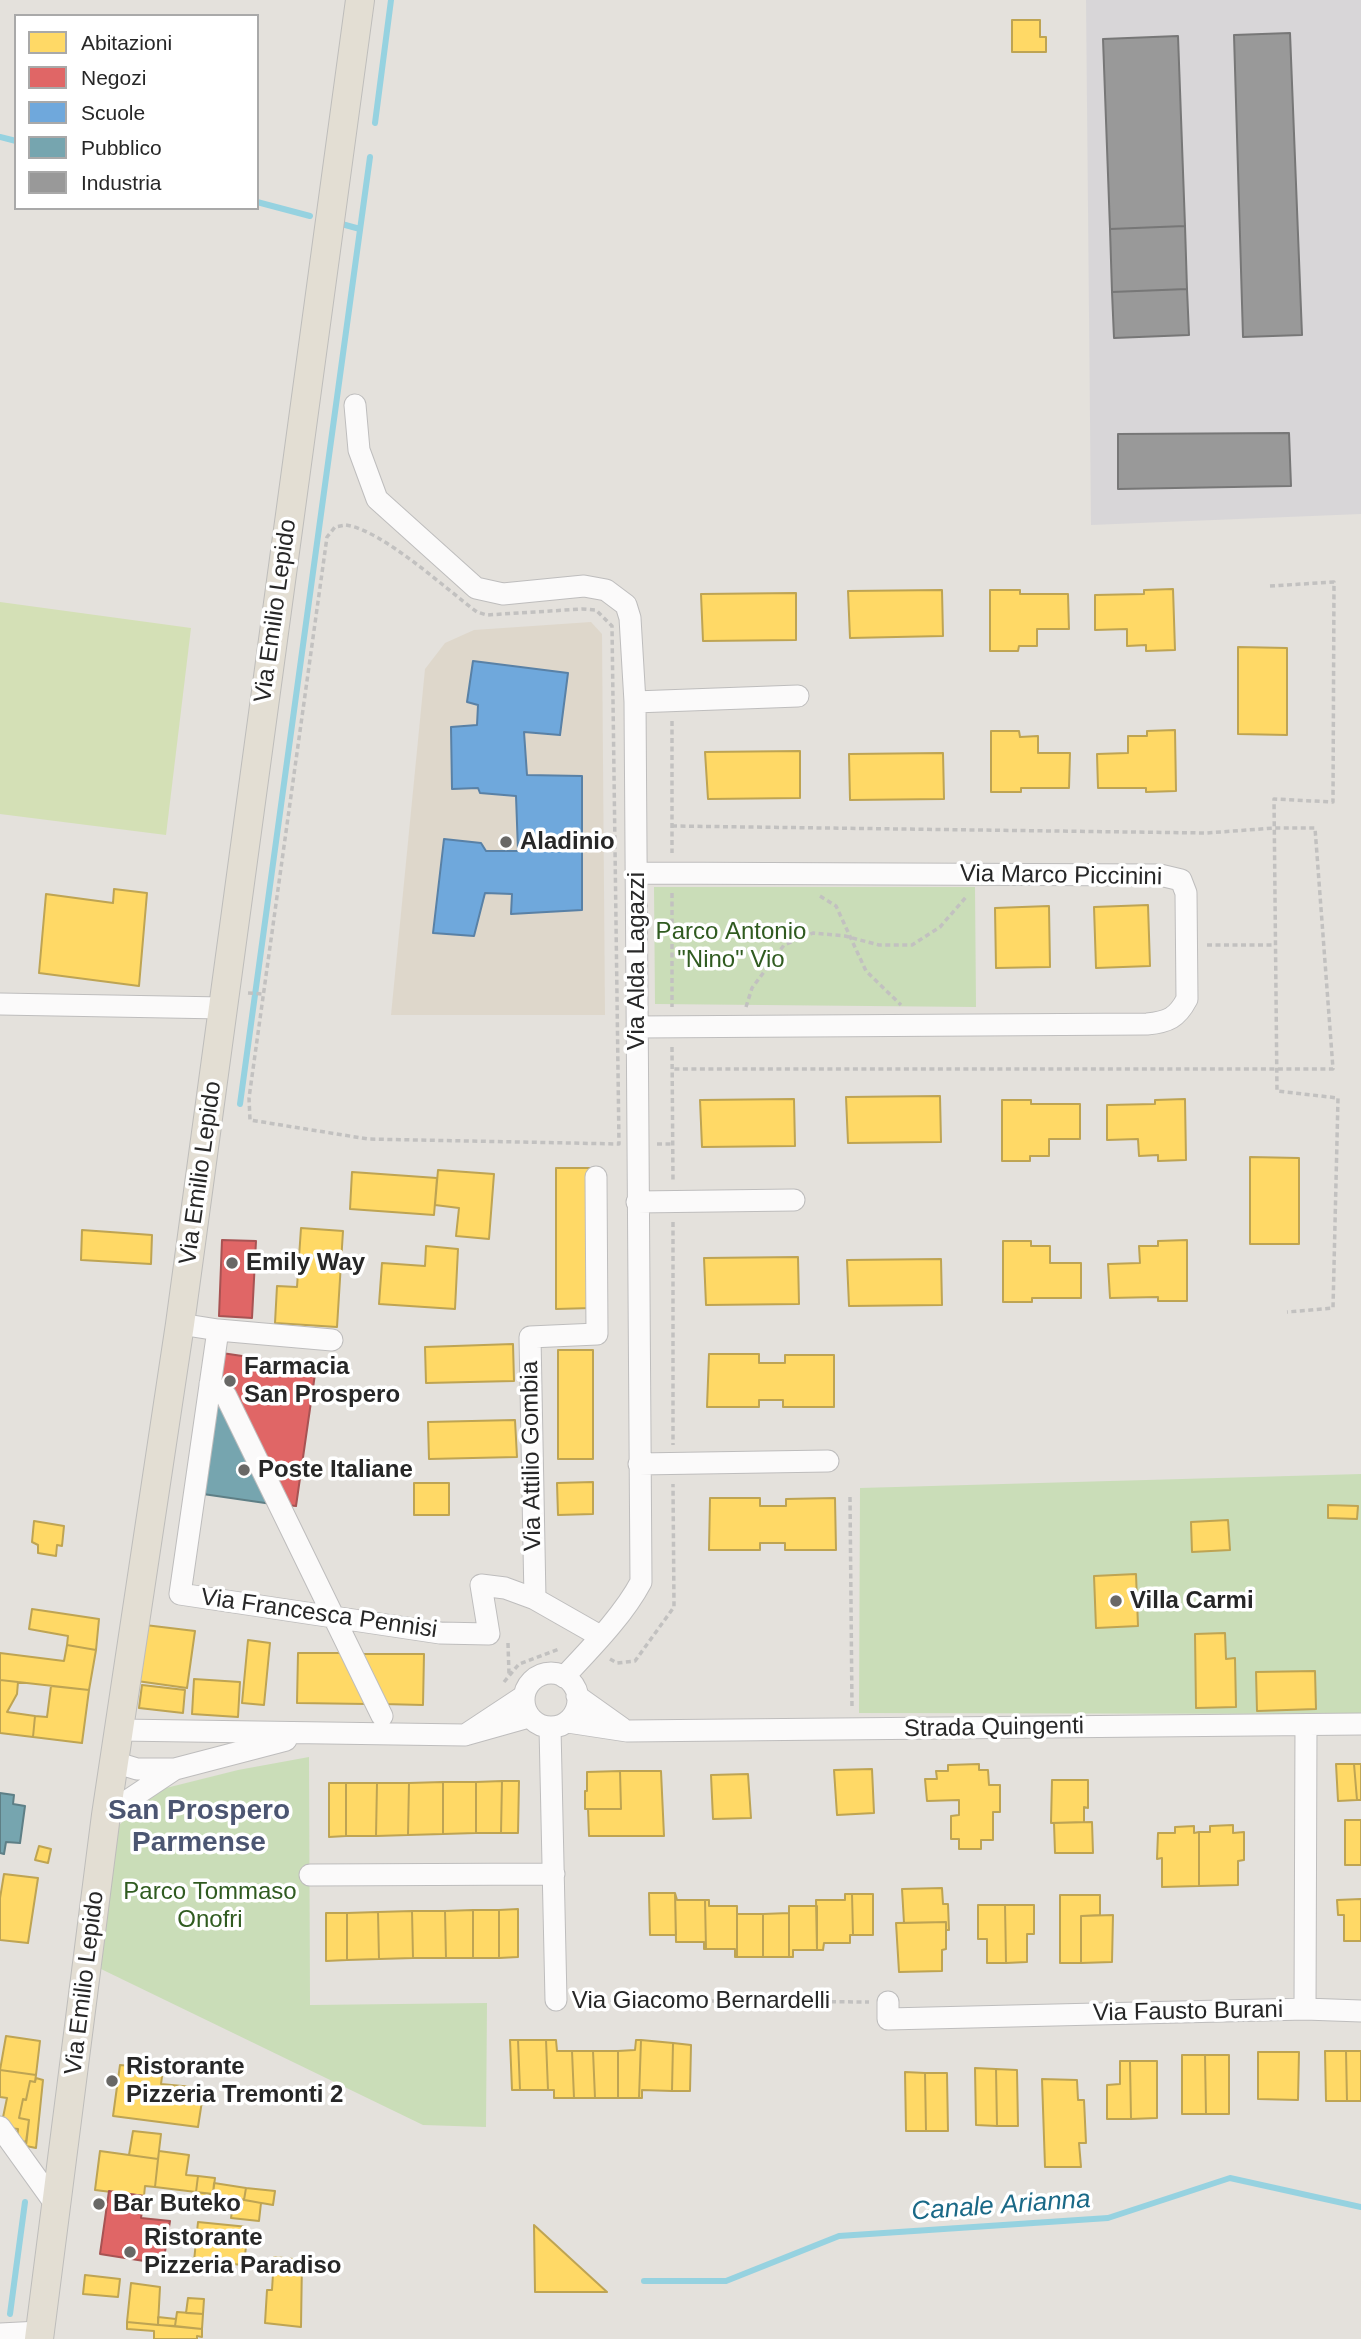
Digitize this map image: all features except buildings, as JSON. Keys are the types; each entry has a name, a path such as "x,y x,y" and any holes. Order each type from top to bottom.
{"main road":[{"name":"Via Emilio Lepido","path":"39,2335 106,1815 180,1324 359,2"}],"street":[{"name":"Via Alda Lagazzi","path":"355,405 359,450 377,499 476,587 503,594 584,586 606,590 626,605 630,618 635,702 641,1582 635,1593 564,1677"},
{"path":"635,702 798,696"},
{"name":"Via Marco Piccinini","path":"636,873 1160,875 1181,880 1186,893 1187,999 1180,1013 1168,1021 1147,1024 637,1027"},
{"path":"0,1004 223,1008"},
{"name":"Via Attilio Gombia","path":"535,1599 530,1337 597,1334 596,1177"},
{"path":"638,1202 794,1200"},
{"path":"180,1324 332,1340"},
{"name":"Via Francesca Pennisi","path":"218,1330 180,1594 440,1633 489,1634 481,1585 505,1588 535,1599"},
{"path":"210,1384 226,1396 382,1716"},
{"path":"639,1464 828,1461"},
{"path":"535,1599 596,1641"},
{"path":"577,1696 576,1710 559,1725 535,1723 523,1703 526,1688 539,1676 556,1674 570,1682 577,1696 627,1731"},
{"path":"466,1735 524,1696"},
{"path":"119,1730 466,1735 529,1717"},
{"name":"Strada Quingenti","path":"559,1725 627,1731 1361,1724"},
{"name":"Via Giacomo Bernardelli","path":"556,2000 554,1874 559,1725"},
{"name":"Via Fausto Burani","path":"888,2002 888,2019 1305,2009 1306,1725"},
{"path":"114,1762 137,1769 175,1769 315,1733"},
{"path":"106,1815 175,1769"},
{"path":"310,1875 554,1874"},
{"path":"1305,2009 1361,2011"},
{"path":"0,2127 56,2205"},
{"path":"0,2334 39,2335"}],"path":[{"path":"335,527 357,527 382,540 477,612 487,615 596,610 612,626 619,1144 368,1139 250,1120 249,1098 262,994 327,537 335,527"},
{"path":"1270,586 1334,582 1333,802 1274,799 1277,1091 1338,1098 1333,1308 1287,1312"},
{"path":"596,1641 617,1664 635,1661 674,1607 672,700"},
{"path":"672,826 1207,834 1274,828 1315,828 1333,1069 673,1069"},
{"path":"790,873 836,906 866,971 924,1025"},
{"path":"740,1026 752,988 784,945 813,933 879,945 912,944 940,927 966,897 975,874"},
{"path":"1186,945 1275,945"},
{"path":"247,992 262,994"},
{"path":"850,1497 852,1729"},
{"path":"502,1686 519,1664 557,1651 563,1646"},
{"name":"Via Giacomo Bernardelli","path":"556,2000 888,2002"}],"shaded area":[{"path":"1086,0 1361,0 1361,514 1091,525"},
{"name":"Aladinio","path":"591,622 602,634 605,1015 391,1015 425,669 445,643 474,630"}],"green space":[{"path":"0,602 191,628 166,835 0,814"},
{"name":"Parco Antonio \"Nino\" Vio","path":"654,887 975,887 976,1007 655,1004"},
{"path":"1361,1474 1361,1714 859,1713 860,1488"},
{"name":"Parco Tommaso Onofri","path":"309,1757 310,2005 487,2003 486,2127 423,2125 101,1969 119,1825 162,1789 238,1770"}],"waterway":[{"path":"375,123 391,0"},
{"path":"0,137 14,140"},
{"path":"240,1104 370,157"},
{"path":"259,203 310,216"},
{"path":"338,223 360,229"},
{"name":"Canale Arianna","path":"644,2281 726,2281 839,2236 1108,2218 1230,2178 1361,2207"},
{"path":"10,2314 25,2202"}],"place":[{"name":"Aladinio","path":"506,842"},
{"name":"Emily Way","path":"232,1263"},
{"name":"Farmacia San Prospero","path":"230,1381"},
{"name":"Poste Italiane","path":"244,1470"},
{"name":"Villa Carmi","path":"1116,1601"},
{"name":"Ristorante Pizzeria Tremonti 2","path":"112,2081"},
{"name":"Bar Buteko","path":"99,2204"},
{"name":"Ristorante Pizzeria Paradiso","path":"130,2252"}],"district":[{"name":"San Prospero Parmense","path":"199,1827"}]}
